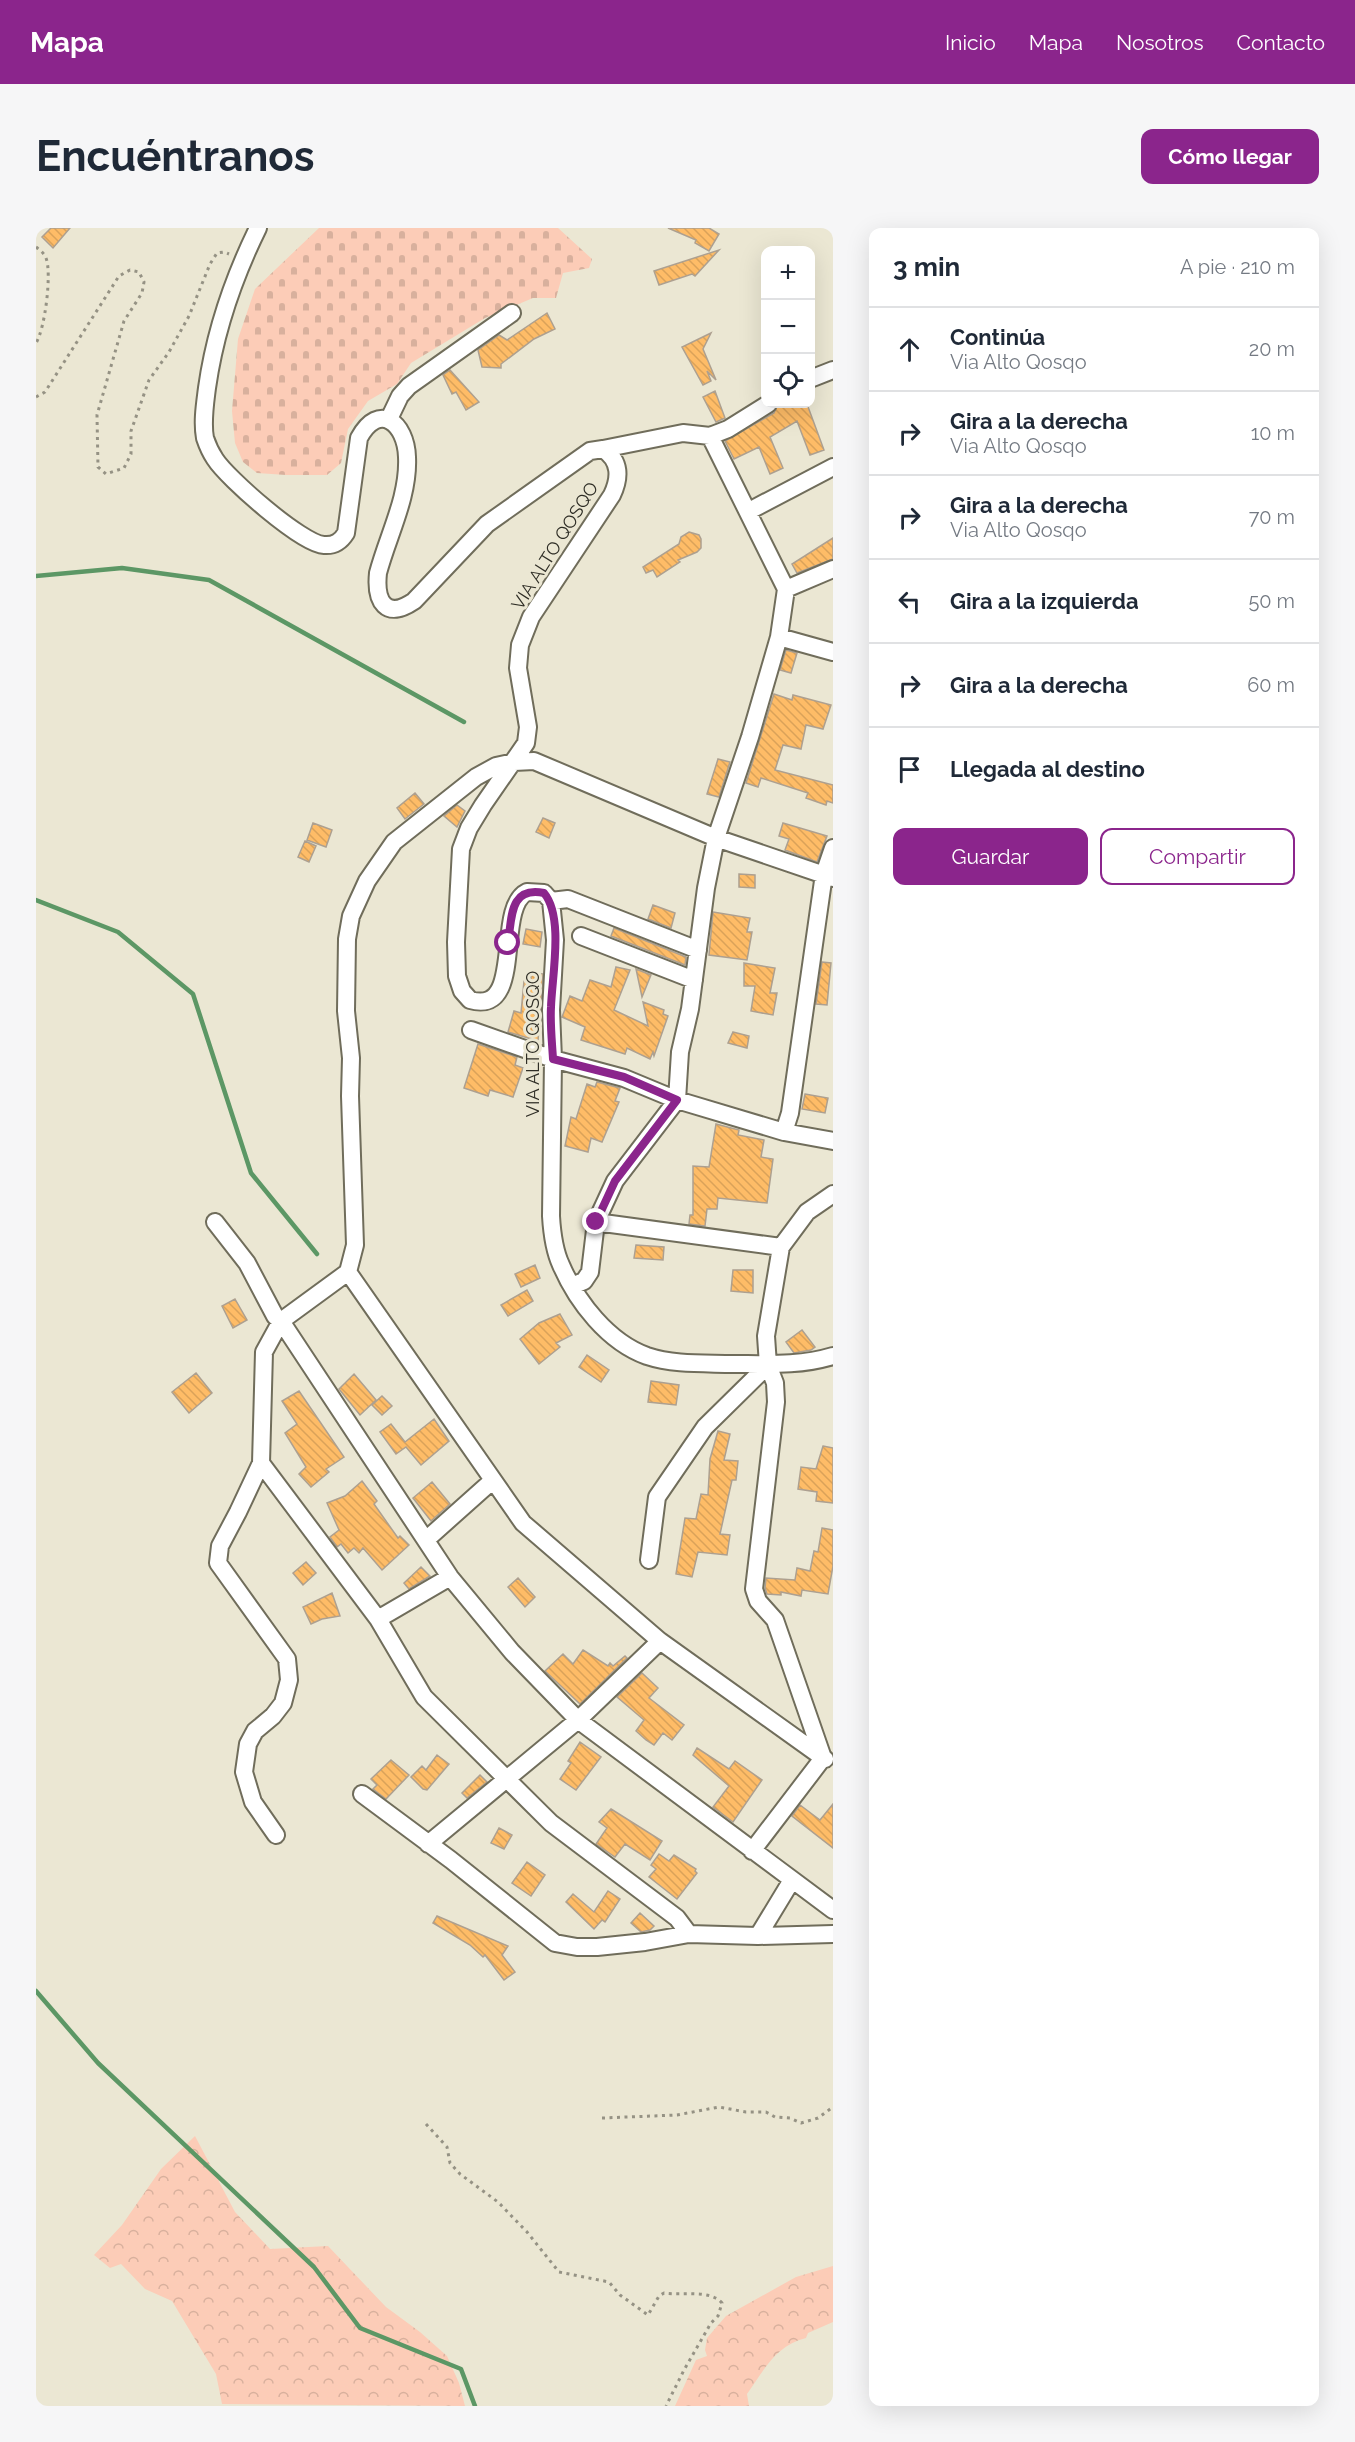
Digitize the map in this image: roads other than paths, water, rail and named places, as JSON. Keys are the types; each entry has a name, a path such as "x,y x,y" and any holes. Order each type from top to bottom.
{"street":[{"path":"258,228 242,260 218,331 204,413 206,439 214,458 263,506 308,539 322,545 340,542 346,533 359,438 366,425 378,419 389,419 400,396 409,386 512,313"},
{"path":"815,377 833,370"},
{"path":"603,449 683,434 710,436 728,429 762,408"},
{"name":"VIA ALTO QOSQO","path":"389,419 399,428 405,440 407,459 406,484 378,573 376,588 381,601 390,609 405,607 414,601 487,524 590,451 603,449 615,459 618,482 612,495 531,617 520,645 518,668 528,727 526,743 483,805 469,828 461,849 456,942 457,976 462,991 470,1000 486,1000 494,996 502,985 516,902 521,895 534,891 544,893 551,901 555,939 551,1010 553,1059 551,1216 553,1241 572,1286 613,1336 648,1356 676,1362 768,1365 831,1359"},
{"path":"572,1286 584,1281 590,1272 596,1222 615,1181 677,1100 680,1052 694,980 706,888 716,838 750,737 779,637 786,590 710,436"},
{"path":"749,511 833,467"},
{"path":"786,590 833,569"},
{"path":"779,637 833,652"},
{"path":"276,1835 253,1802 244,1772 248,1744 255,1731 273,1716 283,1703 290,1680 287,1659 218,1563 220,1546 261,1463 264,1352 281,1321 348,1272 355,1245 350,1096 351,1058 346,1011 346,939 351,916 367,881 394,842 476,777 496,766 534,761 716,838 829,876"},
{"path":"784,1132 790,1113 833,848"},
{"path":"551,901 568,899 698,950"},
{"path":"581,936 694,980"},
{"path":"471,1030 553,1059 624,1077 677,1100 784,1132 833,1141"},
{"path":"828,1761 775,1620 758,1600 754,1589 776,1402 775,1383 768,1365 766,1336 781,1247 807,1212 833,1194"},
{"path":"215,1222 247,1263 275,1316 281,1321 450,1577 512,1653 578,1720 833,1910"},
{"path":"596,1222 781,1247"},
{"path":"348,1272 523,1523 660,1641 828,1761"},
{"path":"649,1560 657,1497 705,1427 768,1365"},
{"path":"261,1463 378,1619 423,1697 551,1822 677,1918 689,1934"},
{"path":"427,1539 492,1481"},
{"path":"378,1619 450,1577"},
{"path":"428,1844 578,1720 660,1641"},
{"path":"752,1851 828,1761"},
{"path":"362,1794 555,1943 577,1947 597,1947 689,1934 758,1936 833,1934"},
{"path":"758,1936 792,1880"}],"waterway":[{"path":"36,576 122,568 209,580 464,722"},
{"path":"36,900 118,932 193,994 251,1173 317,1254"},
{"path":"36,1991 98,2063 314,2267 360,2328 461,2369 475,2406"}]}
